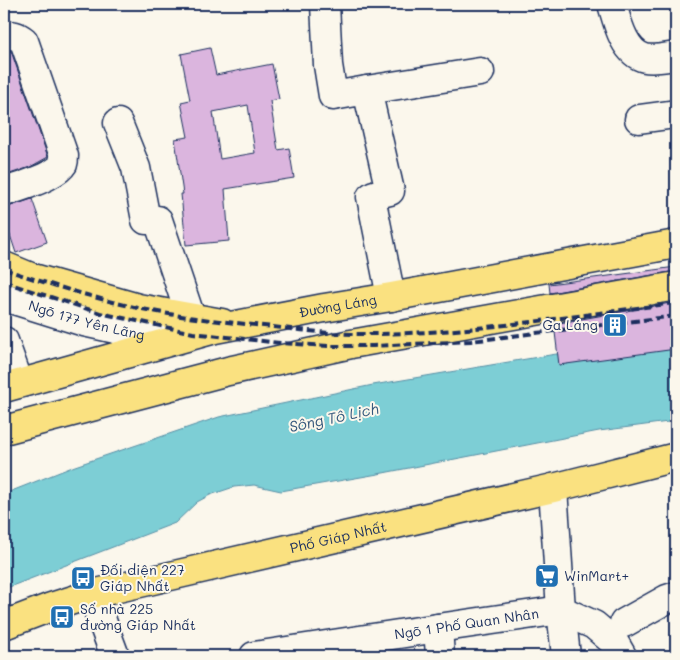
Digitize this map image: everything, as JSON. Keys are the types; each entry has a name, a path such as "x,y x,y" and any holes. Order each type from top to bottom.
{"main road":[{"name":"Đường Láng","path":"12,386 170,341 236,325 676,244"},
{"path":"4,266 33,278 138,308 236,325"},
{"path":"4,430 228,371 351,344 676,286"},
{"name":"Phố Giáp Nhất","path":"4,625 92,594 553,488 676,457"}],"street":[{"path":"324,4 328,65 333,96 480,72"},
{"path":"612,4 624,39 638,55 646,58 676,56"},
{"path":"4,35 14,35 24,42 64,160 56,171 27,185 4,192"},
{"path":"367,90 390,191 374,195 371,198 391,297"},
{"path":"639,119 676,114"},
{"path":"118,123 136,168 146,220 158,220 191,318"},
{"name":"Ngõ 177 Yên Lãng","path":"4,297 84,322 170,341"},
{"path":"4,341 12,386"},
{"path":"553,488 560,610 566,656"},
{"path":"92,594 115,656"},
{"path":"624,623 676,596"},
{"path":"560,610 594,625 614,642 622,656"},
{"name":"Ngõ 1 Phố Quan Nhân","path":"254,656 560,610"},
{"path":"438,628 440,656"}],"water":[{"name":"Sông Tô Lịch","path":"676,336 676,421 599,431 281,491 254,485 234,487 210,495 197,502 175,523 4,589 4,494 75,466 219,417 373,385"}],"building":[{"path":"210,48 216,75 272,64 279,99 270,101 278,150 289,148 294,178 225,189 229,241 186,245 181,194 183,194 175,139 188,137 181,102 190,100 181,54","holes":["248,105 255,153 220,159 213,112"]},
{"path":"4,51 11,51 48,157 30,167 4,176"},
{"path":"32,199 47,242 16,253 4,217 4,207"},
{"path":"676,267 676,271 550,293 549,284"},
{"path":"676,302 676,349 559,365 554,324"}],"railway":[{"path":"4,269 87,295 155,311 314,332 356,334 476,328 676,303"},
{"path":"4,282 100,313 193,333 280,343 329,346 373,346 471,341 676,316"}],"place":[{"name":"Ga Láng","path":"615,325"},
{"name":"WinMart+","path":"547,576"},
{"name":"Đối diện 227 Giáp Nhất","path":"83,578"},
{"name":"Số nhà 225 đường Giáp Nhất","path":"62,617"}]}
